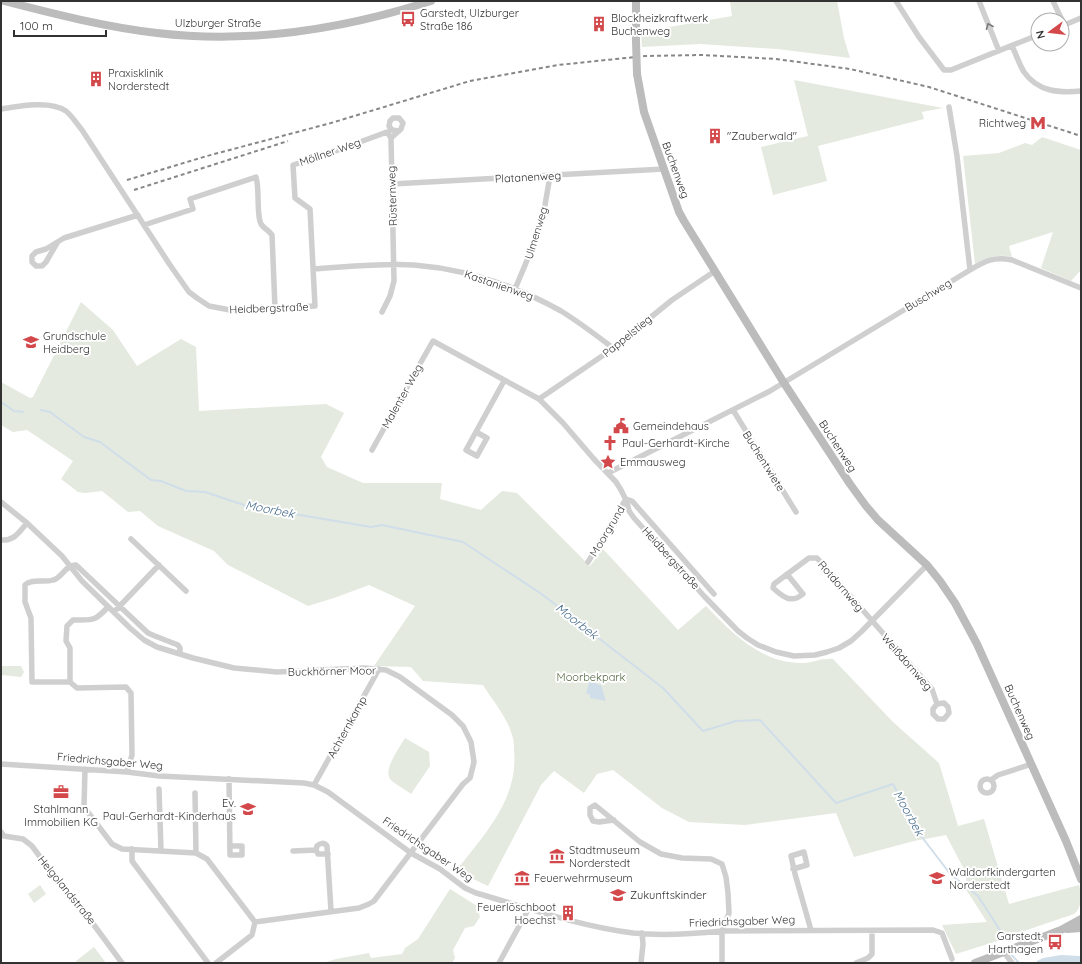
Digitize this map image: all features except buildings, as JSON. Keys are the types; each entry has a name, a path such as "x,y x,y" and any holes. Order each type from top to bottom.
{"street":[{"name":"Ulzburger Straße","path":"4,1 77,20 118,28 158,33 221,36 272,34 325,27 376,18 431,1"},
{"name":"Buchenweg","path":"636,1 638,74 644,112 679,212 784,383 850,484 866,506 927,566 951,598 970,630 1032,764 1081,879"},
{"path":"896,1 919,37 944,70 951,70 1030,38"},
{"path":"978,1 999,51"},
{"path":"1053,1 1058,12"},
{"path":"1070,21 1081,18"},
{"path":"1012,46 1024,71 1035,83 1051,92 1081,91"},
{"name":"Heidbergstraße","path":"1,109 37,104 65,110 82,130 170,265 189,292 196,298 209,306 230,310 315,306"},
{"path":"949,107 957,156 970,270"},
{"path":"391,138 399,131 402,128 403,123 399,118 394,118 391,120 389,126 392,130 399,131"},
{"name":"Rüsternweg","path":"382,312 390,296 394,281 391,138 389,126"},
{"name":"Möllner Weg","path":"315,306 310,209 295,198 293,165 387,132 391,138"},
{"name":"Platanenweg","path":"392,184 664,169"},
{"name":"Ulmenweg","path":"515,289 536,239 545,205 550,176"},
{"path":"144,225 193,209 190,199 256,177 258,183 260,220 263,227 272,235 275,308"},
{"path":"57,243 42,266 36,266 32,262 32,256 36,252 46,249 64,238 138,215"},
{"name":"Buschweg","path":"608,473 784,383 970,270 991,259 1002,258 1017,261 1081,288"},
{"path":"313,269 394,265"},
{"name":"Kastanienweg","path":"394,265 428,267 456,271 494,281 538,299 562,312 613,348"},
{"name":"Pappelstieg","path":"539,399 586,368 654,314 715,271"},
{"name":"Heidbergstraße","path":"434,341 539,399 608,473 622,490 630,513 699,591 738,631 758,645 786,655 803,657 839,648 862,632 927,566"},
{"name":"Malenter Weg","path":"372,450 434,341"},
{"path":"476,432 480,422 504,381"},
{"name":"Buchentwiete","path":"733,410 796,512"},
{"path":"626,499 632,501 714,594"},
{"name":"Moorgrund","path":"588,562 626,499"},
{"name":"Buckhörner Moor","path":"1,502 28,523 62,556 82,581 137,634 151,644 194,658 234,668 277,672 364,668 379,669 389,672 408,683 452,715 463,726 471,742 474,762 470,778 463,784 374,901 359,908 255,922"},
{"path":"1,540 13,539 28,523"},
{"path":"131,539 186,591"},
{"name":"Rotdornweg","path":"787,574 803,594 797,598 788,599 779,594 773,588 774,584 787,574 809,558 817,558 872,622"},
{"name":"Buckhörner Moor","path":"70,566 74,564 79,566 143,628 155,636 176,643 179,646 180,653"},
{"path":"114,612 159,565"},
{"path":"70,566 54,580 32,581 25,585 25,602 31,618 32,682 70,682 77,688 126,687 131,693 132,755 127,772"},
{"path":"70,682 70,648 66,641 66,626 73,620 93,620 98,618 108,606"},
{"name":"Weißdornweg","path":"872,622 932,689 937,704"},
{"path":"151,644 155,636"},
{"name":"Achternkamp","path":"314,785 379,669"},
{"name":"Friedrichsgaber Weg","path":"1,764 127,772 159,776 304,783 314,785 328,792 411,853 440,869 470,890 579,923 642,934 696,934 722,931 933,930 942,933 952,959"},
{"path":"991,780 998,775 1032,764"},
{"path":"85,769 84,807 112,844 122,849 196,853 208,859 255,922 252,935 216,963"},
{"path":"229,780 230,846"},
{"path":"159,789 161,851"},
{"path":"195,793 196,853"},
{"path":"614,820 640,842 661,854 682,858 711,859 722,864 728,894 728,913 722,931 722,963"},
{"name":"Helgolandstraße","path":"1,832 4,836 23,839 32,846 66,892 74,898 122,963"},
{"path":"316,850 318,844 324,844 327,846 331,911"},
{"path":"132,849 132,861 208,963"},
{"path":"293,851 316,850"},
{"path":"316,850 318,854 328,854"},
{"path":"793,869 811,930"},
{"path":"499,963 529,908"},
{"path":"975,963 1061,930 1081,919"},
{"path":"1061,930 1081,928"},
{"path":"856,963 868,958 872,954 872,931"},
{"path":"641,963 643,944 642,934"},
{"path":"1003,951 1012,963"}],"green space":[{"path":"730,1 837,1 844,38 850,58 777,49 700,44 642,47 641,32 732,16"},
{"path":"794,80 943,108 922,112 924,119 818,146 827,181 773,195 761,147 808,136"},
{"path":"1042,137 1081,150 1081,270 1071,281 1041,268 1053,232 1009,246 1012,257 993,257 975,264 963,156 999,153 1025,143 1032,145"},
{"name":"Moorbekpark","path":"81,302 113,330 137,366 181,339 196,347 199,411 326,404 344,413 321,457 327,467 363,483 442,483 440,499 481,510 502,491 517,493 590,566 603,549 678,630 706,606 738,637 762,653 776,659 805,663 833,659 893,722 939,763 958,826 984,819 1009,904 1079,885 1081,901 1079,908 1074,914 1010,937 956,954 942,925 987,922 967,891 966,873 946,835 914,841 854,857 836,813 745,825 689,822 662,808 613,770 597,774 584,793 554,771 541,785 488,886 456,871 488,830 505,800 511,785 514,768 514,741 507,722 483,685 423,681 411,667 374,666 415,606 369,585 308,606 228,565 214,551 158,526 140,511 128,512 102,491 85,493 78,492 61,479 73,461 27,430 13,432 1,425 1,382 30,398 33,397"},
{"path":"1,666 21,666 24,672 21,677 1,675"},
{"path":"405,738 429,752 430,766 411,794 392,781 388,775 390,764"},
{"path":"40,885 46,894 34,903 28,894"},
{"path":"450,889 477,906 480,917 474,926 465,928 453,950 455,958 452,963 323,963 369,953 371,958 402,954 405,948 418,939"},
{"path":"94,947 106,963 77,963 76,961"}],"shaded area":[{"path":"590,680 598,685 601,685 606,701 590,698 590,695 586,693"},
{"path":"1061,955 1081,956 1081,963 1037,963 1037,961 1043,958"}],"waterway":[{"name":"Moorbek","path":"1,402 14,411 23,412"},
{"name":"Moorbek","path":"41,410 50,412 84,437 100,442 151,480 161,481 186,491 205,492 247,506 371,527 382,525 463,542 543,595 663,688 703,731 736,721 760,720 836,803 893,784 918,832 951,875 978,896 1005,938"},
{"name":"Moorbek","path":"1010,953 1019,963"}],"railway":[{"path":"127,180 207,156 331,123 470,81 558,65 645,56 703,55 776,59 850,69 929,87 1081,136"},
{"path":"134,190 288,141"}],"place":[{"name":"Garstedt, Ulzburger Straße 186","path":"408,19"},
{"name":"Blockheizkraftwerk Buchenweg","path":"599,24"},
{"name":"Praxisklinik Norderstedt","path":"96,79"},
{"name":"Richtweg","path":"1038,123"},
{"name":"\"Zauberwald\"","path":"715,136"},
{"name":"Grundschule Heidberg","path":"31,342"},
{"name":"Gemeindehaus","path":"621,426"},
{"name":"Paul-Gerhardt-Kirche","path":"610,443"},
{"name":"Emmausweg","path":"608,462"},
{"name":"Stahlmann Immobilien KG","path":"61,792"},
{"name":"Ev. Paul-Gerhardt-Kinderhaus","path":"248,809"},
{"name":"Stadtmuseum Norderstedt","path":"557,856"},
{"name":"Feuerwehrmuseum","path":"522,878"},
{"name":"Waldorfkindergarten Norderstedt","path":"937,878"},
{"name":"Zukunftskinder","path":"618,895"},
{"name":"Feuerlöschboot Hoechst","path":"568,913"},
{"name":"Garstedt, Harthagen","path":"1055,942"}]}
